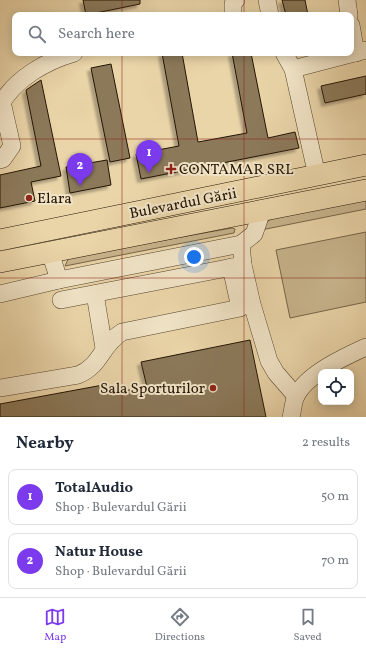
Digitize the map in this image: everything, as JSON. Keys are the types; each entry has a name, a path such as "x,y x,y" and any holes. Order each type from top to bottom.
{"main road":[{"name":"Bulevardul Gării","path":"0,240 366,165"},
{"name":"Bulevardul Gării","path":"0,262 366,190"}],"street":[{"path":"233,12 233,4 236,0"},
{"path":"267,0 269,12"},
{"path":"347,0 349,12"},
{"path":"354,33 361,52"},
{"path":"0,160 3,159 12,146 1,104 11,90 29,74 62,56"},
{"path":"286,56 293,69 317,176"},
{"path":"293,69 345,56"},
{"path":"0,294 59,280 241,244 254,234 262,211"},
{"path":"0,388 78,375 88,371 95,365 104,348 112,338 122,332 240,308 237,266 241,244"},
{"path":"50,252 59,280"},
{"path":"61,300 237,266"},
{"path":"237,266 252,304 269,360 276,373 296,396"},
{"path":"0,299 49,288 59,280"},
{"path":"95,294 104,348"},
{"path":"291,417 296,396 305,385 324,369 366,347"}],"shaded area":[{"path":"366,197 366,209 261,230 268,221 277,216"},
{"path":"232,228 235,229 234,233 65,266 69,257"},
{"path":"366,232 366,302 290,318 276,250"}],"building":[{"path":"83,0 140,0 140,4 101,12 85,12"},
{"path":"282,0 305,0 307,12 285,12"},
{"path":"163,56 183,56 198,142 247,133 233,56 252,56 268,138 295,132 299,148 141,179 136,154 179,146"},
{"path":"111,64 130,158 110,162 91,68"},
{"path":"366,76 366,94 325,103 321,86"},
{"path":"41,80 61,176 31,182 35,201 0,208 0,175 41,166 26,90"},
{"path":"107,160 111,185 70,193 66,167"},
{"path":"250,340 266,417 0,417 0,404 103,385 105,394 147,387 141,362"}],"place":[{"name":"CONTAMAR SRL","path":"171,169"},
{"name":"TotalAudio","path":"149,173"},
{"name":"Natur House","path":"80,186"},
{"name":"Elara","path":"29,198"},
{"name":"Sala Sporturilor","path":"213,388"}]}
